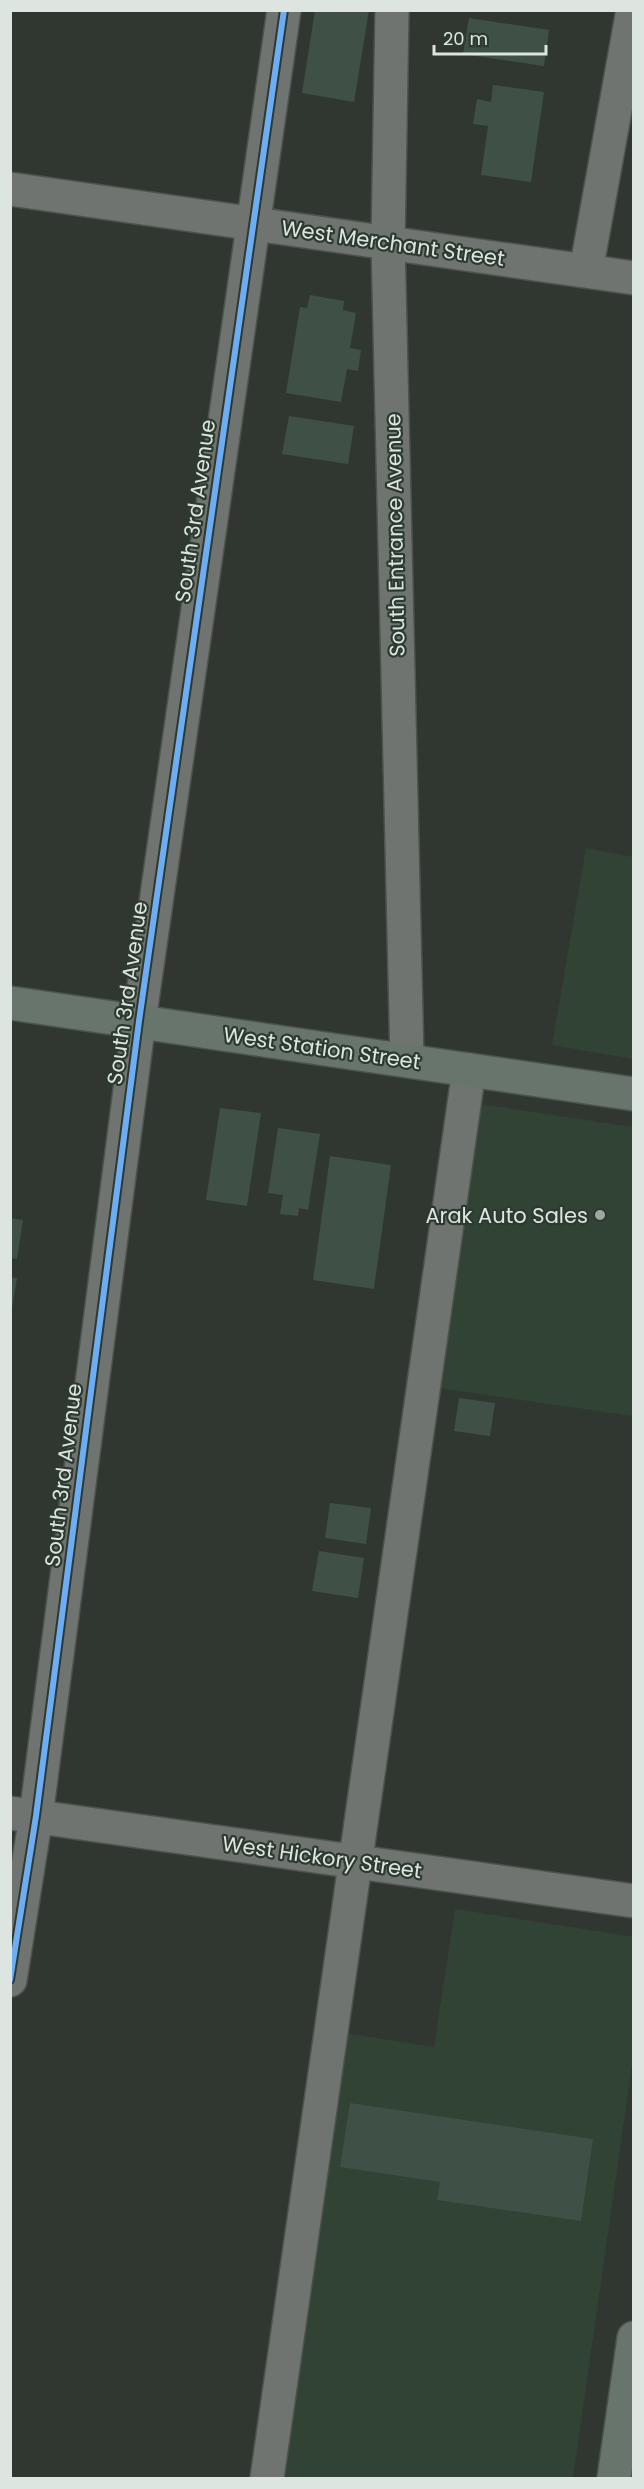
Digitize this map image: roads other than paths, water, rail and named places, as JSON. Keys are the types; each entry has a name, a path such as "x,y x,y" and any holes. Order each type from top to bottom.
{"main road":[{"name":"West Station Street","path":"10,1003 633,1094"},
{"path":"614,2478 633,2338"}],"street":[{"name":"South 3rd Avenue","path":"10,1980 23,1815 284,10"},
{"name":"South Entrance Avenue","path":"392,10 388,243 407,1060"},
{"path":"586,271 633,10"},
{"name":"West Merchant Street","path":"10,189 633,278"},
{"path":"267,2478 469,1070"},
{"name":"West Hickory Street","path":"23,1815 633,1900"}],"place":[{"name":"Arak Auto Sales","path":"600,1215"}]}
